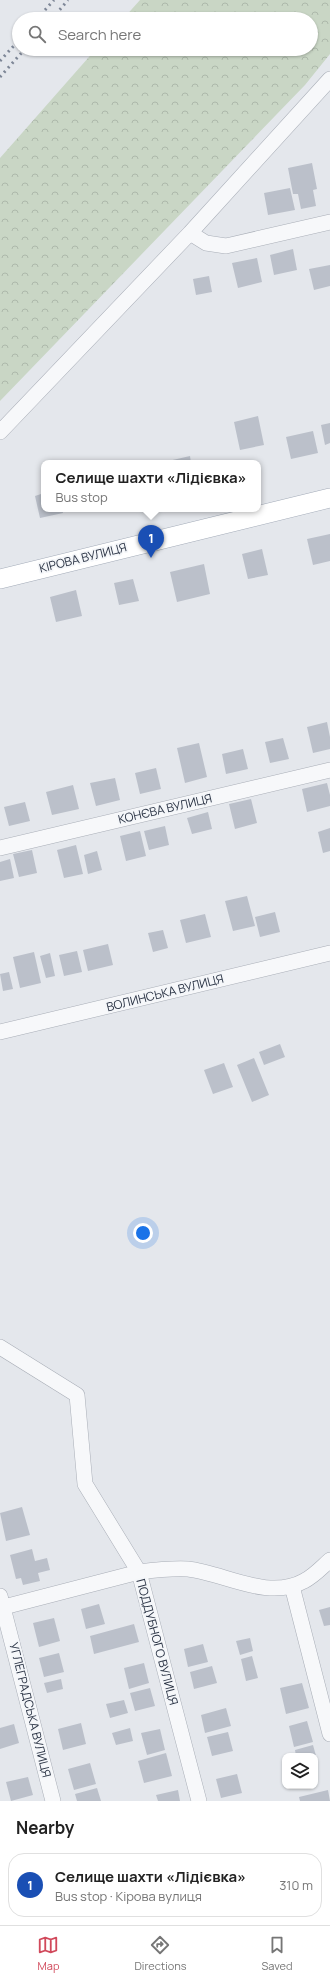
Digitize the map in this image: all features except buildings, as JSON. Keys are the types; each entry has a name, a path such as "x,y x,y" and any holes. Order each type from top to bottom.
{"main road":[{"name":"КІРОВА ВУЛИЦЯ","path":"0,579 330,498"}],"street":[{"path":"0,432 190,233 330,79"},
{"path":"190,233 206,243 226,246 330,222"},
{"name":"КОНЄВА ВУЛИЦЯ","path":"0,848 330,770"},
{"name":"ВОЛИНСЬКА ВУЛИЦЯ","path":"0,1032 330,953"},
{"name":"ПОДДУБНОГО ВУЛИЦЯ","path":"0,1346 77,1395 85,1484 139,1572 199,1801"},
{"path":"1,1604 139,1572 162,1569 188,1570 256,1586 276,1588 292,1586 303,1582 314,1575 330,1560"},
{"path":"292,1586 330,1734"},
{"name":"УГЛЕГРАДСЬКА ВУЛИЦЯ","path":"1,1604 53,1801"}],"green space":[{"path":"140,0 330,0 330,54 305,85 0,401 0,158 90,56 318,56 318,12 129,12"}],"railway":[{"path":"43,12 54,0"},
{"path":"58,12 68,0"},
{"path":"0,61 12,48"},
{"path":"0,77 19,56"}],"place":[{"name":"Селище шахти «Лідієвка»","path":"151,558"}]}
